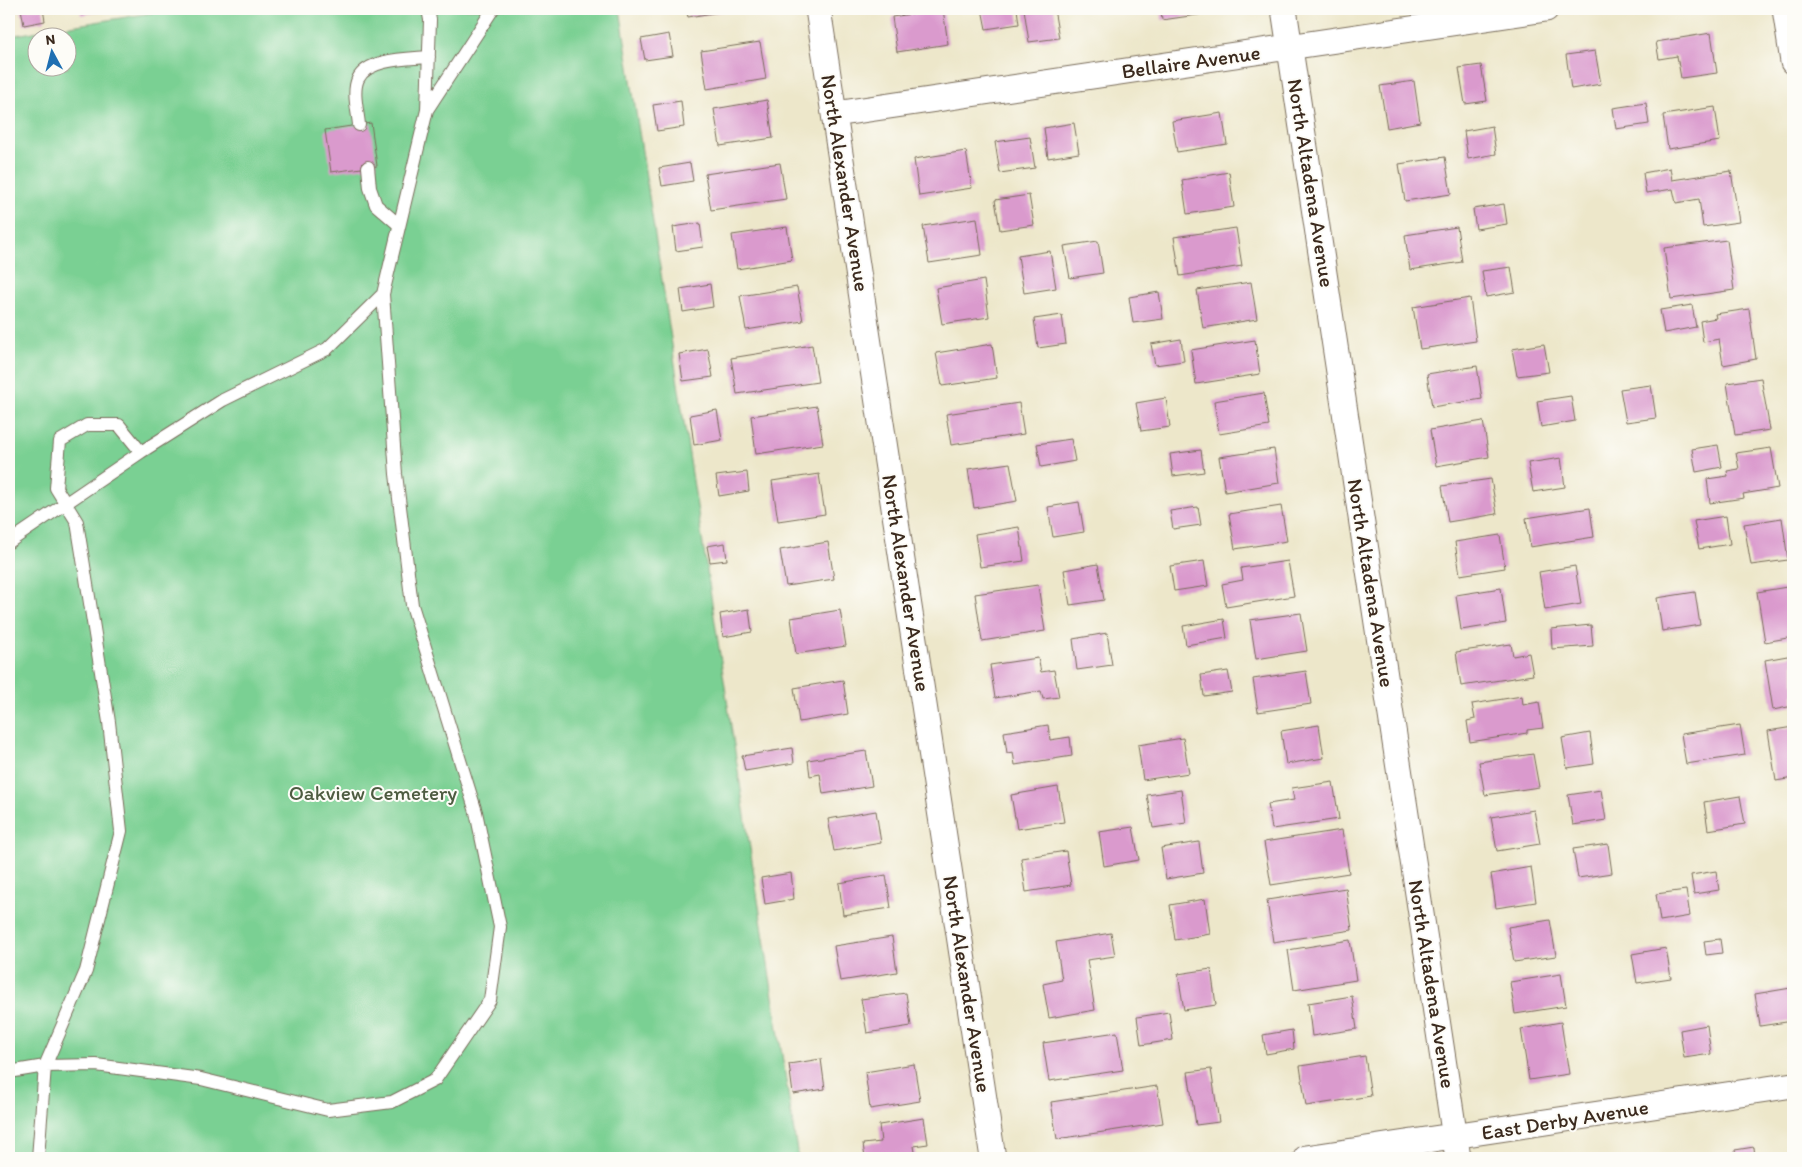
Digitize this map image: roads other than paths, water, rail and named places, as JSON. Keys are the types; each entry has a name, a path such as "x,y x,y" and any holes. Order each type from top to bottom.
{"street":[{"name":"North Alexander Avenue","path":"818,9 993,1158"},
{"name":"North Altadena Avenue","path":"1284,9 1457,1147"},
{"name":"Bellaire Avenue","path":"835,114 1546,9"},
{"path":"1785,9 1793,62"},
{"name":"East Derby Avenue","path":"1306,1158 1457,1147 1793,1085"}],"lane":[{"path":"9,1072 45,1066 96,1065 201,1079 328,1110 392,1102 435,1080 490,1000 500,927 476,812 412,605 396,474 383,294 427,110 430,20 428,9"},
{"path":"427,110 493,9"},
{"path":"360,125 356,95 358,79 368,68 392,60 429,57"},
{"path":"368,167 370,188 376,205 399,225"},
{"path":"9,542 141,452 222,400 327,349 383,294"},
{"path":"38,1158 45,1066 86,971 121,831 110,722 77,522 56,488 60,441 87,425 119,425 141,452"}],"park label":[{"name":"Oakview Cemetery","path":"373,793"}]}
